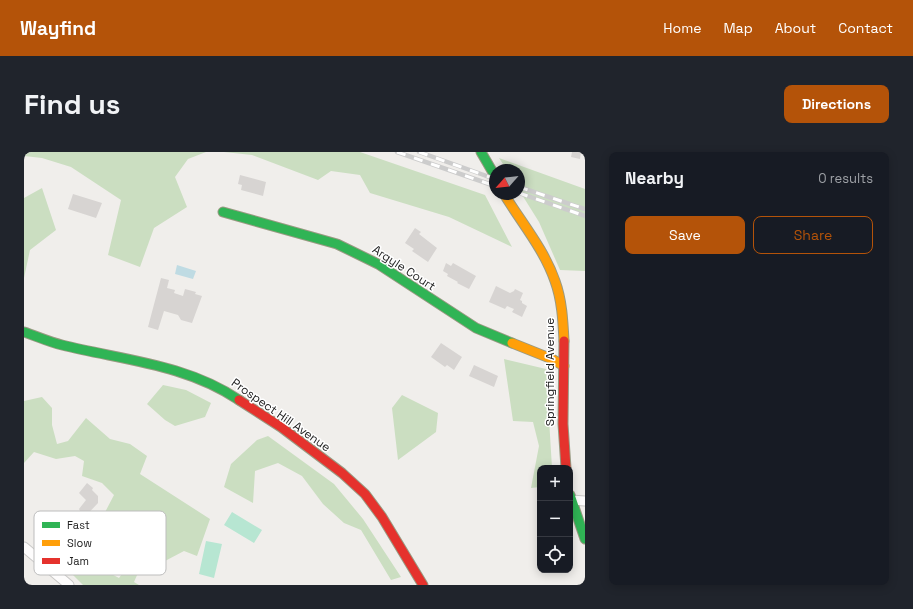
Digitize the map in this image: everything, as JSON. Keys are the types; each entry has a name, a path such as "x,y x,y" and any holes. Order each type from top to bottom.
{"street":[{"path":"481,152 489,166"},
{"name":"Springfield Avenue","path":"508,200 541,251 555,281 562,310 564,366 562,425 566,465"},
{"name":"Argyle Court","path":"223,212 337,244 378,264 476,328 564,366"},
{"name":"Prospect Hill Avenue","path":"24,332 60,345 155,364 204,381 228,392 281,427 342,474 365,494 382,517 423,585"},
{"path":"573,498 585,501"},
{"path":"572,501 585,539"},
{"path":"24,546 34,555"},
{"path":"57,575 69,585"}],"green space":[{"path":"24,152 206,152 188,159 175,177 187,207 154,228 140,267 108,255 121,200 71,167 42,158 24,156"},
{"path":"224,152 360,152 485,195 512,247 449,217 370,193 360,175 331,171 318,180 252,155"},
{"path":"499,158 516,164 503,164"},
{"path":"525,167 585,189 585,271 560,270 539,222 525,200"},
{"path":"42,188 56,230 30,250 24,278 24,198"},
{"path":"504,359 546,369 552,465 537,465 537,487 531,488 539,446 533,422 513,421"},
{"path":"163,385 186,390 211,403 205,417 175,426 165,420 147,404"},
{"path":"402,395 438,413 436,432 398,460 392,408"},
{"path":"42,397 52,408 52,425 57,444 68,441 86,418 110,439 130,444 147,456 140,474 210,519 197,556 184,551 166,560 166,511 106,511 114,495 102,483 82,476 84,461 75,456 56,459 34,452 24,463 24,401"},
{"path":"268,436 334,484 363,519 401,577 391,580 361,530 344,523 323,504 302,476 278,463 255,471 253,503 224,487 231,464 257,440"},
{"path":"232,512 262,530 254,543 224,525"},
{"path":"206,541 222,544 214,578 199,574"},
{"path":"73,575 113,575 119,578 121,575 137,575 134,582 139,585 83,585"}],"water":[{"path":"177,265 196,271 193,279 175,274"}],"building":[{"path":"572,152 581,152 580,159 571,157"},
{"path":"240,175 266,182 263,196 241,190 242,185 238,184"},
{"path":"73,194 102,203 96,218 68,209"},
{"path":"415,228 421,232 419,234 437,248 428,262 412,251 414,249 405,243"},
{"path":"446,263 451,266 453,263 476,276 469,289 447,276 448,274 443,271"},
{"path":"161,278 169,280 167,288 175,290 174,293 183,296 185,289 196,292 195,294 202,296 192,323 181,320 178,315 164,311 158,330 148,327"},
{"path":"496,286 510,293 515,289 523,293 520,300 527,306 522,317 512,312 514,309 507,306 505,309 489,302"},
{"path":"441,343 462,357 454,370 447,365 445,367 431,357"},
{"path":"474,365 498,376 494,387 469,376"},
{"path":"87,483 93,488 92,490 98,496 98,503 90,511 80,511 79,509 86,500 79,493"}],"railway":[{"path":"397,152 489,184"},
{"path":"419,152 489,177"},
{"path":"525,189 585,209"},
{"path":"525,195 585,216"}],"traffic: fast":[{"path":"481,152 489,166"},
{"path":"223,212 337,244 378,264 476,328 512,343"},
{"path":"24,332 62,345 176,371 197,378 219,388 239,400"},
{"path":"572,501 585,539"}],"traffic: slow":[{"path":"508,200 539,247 550,269 561,303 564,341"},
{"path":"512,343 552,359 564,366"}],"traffic: jam":[{"path":"564,341 563,424 566,465"},
{"path":"239,400 281,427 342,473 365,494 382,517 423,585"}]}
